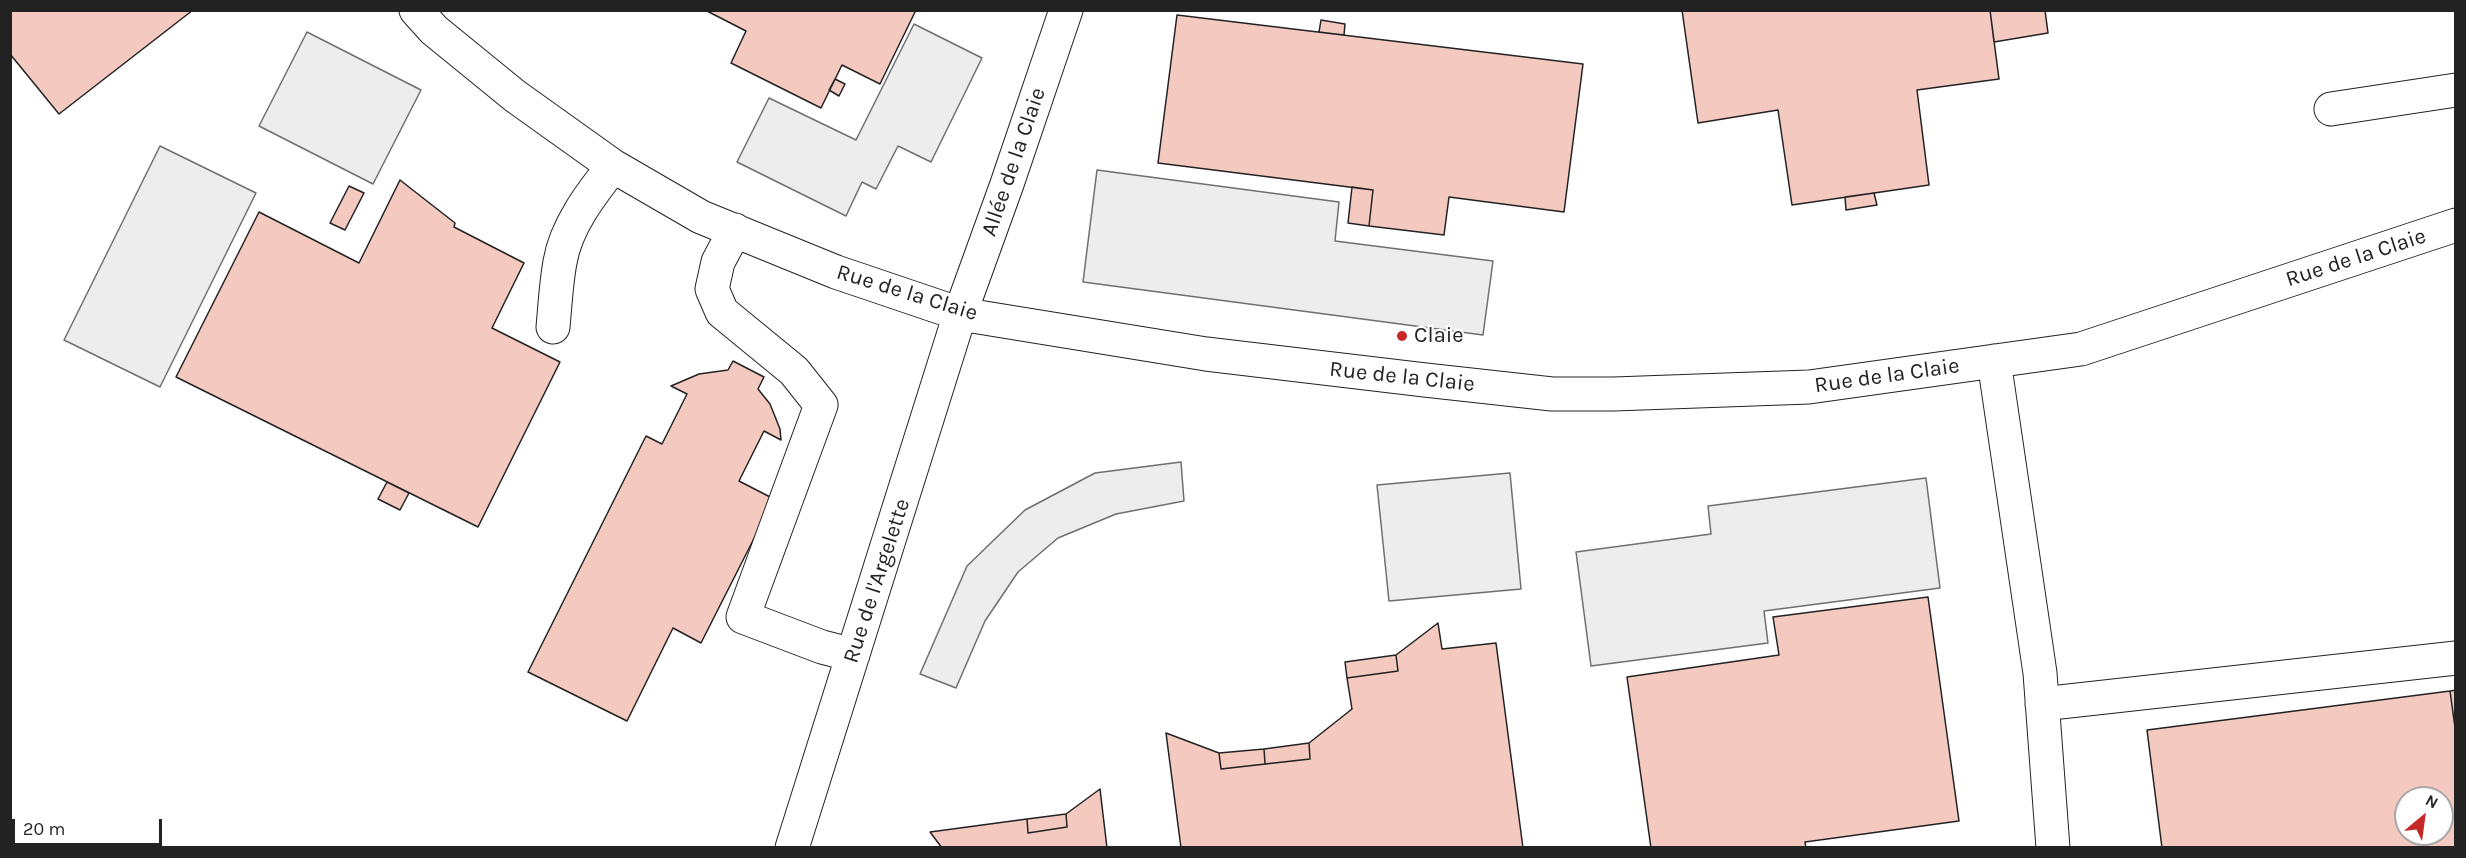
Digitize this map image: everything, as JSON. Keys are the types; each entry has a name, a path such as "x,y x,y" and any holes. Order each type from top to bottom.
{"street":[{"name":"Rue de la Claie","path":"416,10 434,30 515,96 613,166 701,217 836,272 960,314 1206,354 1552,394 1809,387 2081,349 2456,225"},
{"name":"Allée de la Claie","path":"960,314 981,261 1066,10"},
{"path":"2331,109 2456,90"},
{"path":"553,327 560,260 574,220 613,166"},
{"path":"735,230 718,262 712,289 722,312 794,371 821,405 743,617 822,647 853,655"},
{"name":"Rue de l'Argelette","path":"792,848 960,314"},
{"path":"1994,361 2040,674 2053,848"},
{"path":"2042,704 2456,658"}],"shaded area":[{"path":"914,24 982,58 931,162 898,146 876,189 862,182 846,216 737,162 769,98 856,140"},
{"path":"307,32 421,90 373,184 259,126"},
{"path":"160,146 256,193 160,387 64,340"},
{"path":"1097,170 1339,202 1335,241 1493,261 1483,335 1083,282"},
{"path":"1181,462 1184,501 1116,514 1058,538 1018,572 985,621 956,688 920,674 967,566 1025,510 1095,473"},
{"path":"1510,473 1521,589 1389,601 1377,485"},
{"path":"1926,478 1940,588 1764,611 1768,643 1591,666 1576,552 1711,534 1708,506"}],"building":[{"path":"10,10 193,10 59,114 10,54"},
{"path":"705,10 916,10 880,84 842,65 821,108 731,63 746,31"},
{"path":"1682,10 1990,10 1999,79 1917,90 1929,185 1792,205 1778,110 1698,123"},
{"path":"1990,10 2045,10 2048,33 1994,42"},
{"path":"1177,15 1583,64 1564,212 1449,197 1444,235 1369,226 1373,190 1158,163"},
{"path":"1321,20 1345,24 1344,35 1319,32"},
{"path":"835,79 845,84 839,96 829,90"},
{"path":"400,180 455,223 454,227 524,263 492,328 560,362 478,527 176,377 259,212 359,263"},
{"path":"349,186 364,193 345,230 330,223"},
{"path":"1352,187 1373,190 1369,226 1348,223"},
{"path":"1874,193 1877,205 1846,210 1845,197"},
{"path":"733,361 764,377 758,389 770,404 780,429 781,440 764,431 739,481 774,499 701,643 673,628 627,721 528,672 646,436 662,444 687,394 671,386 699,374 728,370"},
{"path":"387,482 409,493 400,510 378,499"},
{"path":"1928,597 1959,821 1805,842 1806,848 1651,848 1627,677 1779,655 1773,617"},
{"path":"1438,623 1442,649 1496,643 1523,848 1181,848 1166,733 1219,753 1221,769 1310,759 1309,743 1352,709 1347,678 1398,671 1396,655"},
{"path":"1396,655 1398,671 1347,678 1345,662"},
{"path":"2456,690 2456,735 2450,691"},
{"path":"2450,691 2456,735 2456,848 2162,848 2147,730"},
{"path":"1309,743 1310,759 1265,764 1264,749"},
{"path":"1264,749 1265,764 1221,769 1219,753"},
{"path":"1100,789 1107,848 942,848 930,832 1027,819 1028,833 1067,827 1066,814"},
{"path":"1066,814 1067,827 1028,833 1027,819"}],"place":[{"name":"Claie","path":"1402,336"}]}
